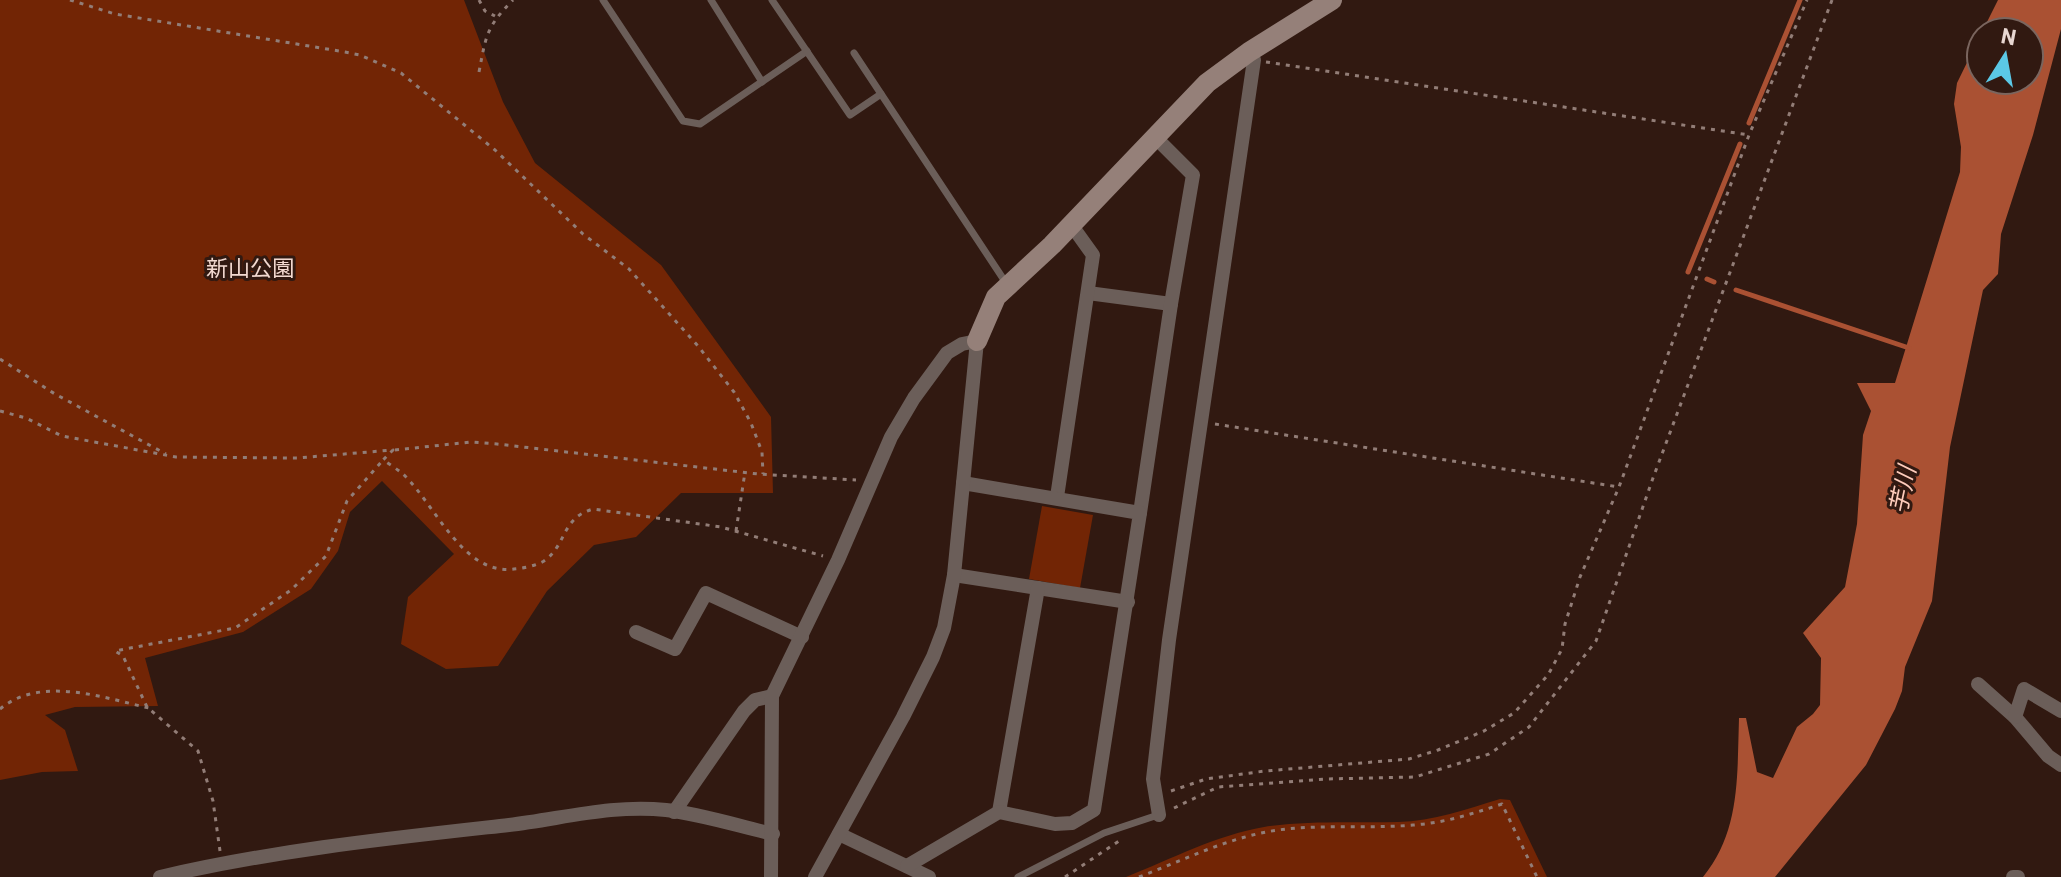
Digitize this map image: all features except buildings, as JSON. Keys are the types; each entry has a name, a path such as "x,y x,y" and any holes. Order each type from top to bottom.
{"street":[{"path":"815,877 933,657 944,628 954,575 977,341 996,297 1052,245 1207,83 1332,0"},
{"path":"1159,815 1153,779 1169,640 1203,422 1251,56"},
{"path":"907,866 999,812 1055,824 1072,823 1094,810 1193,175 1154,136"},
{"path":"1057,497 1093,255 1070,223"},
{"path":"1088,293 1171,304"},
{"path":"771,877 772,696 838,560 891,437 914,398 947,353 962,344 977,341"},
{"path":"963,483 1140,513"},
{"path":"954,575 1128,602"},
{"path":"999,812 1038,588"},
{"path":"636,632 675,649 706,593 802,637"},
{"path":"1978,684 2015,717 2048,756 2061,765"},
{"path":"2015,717 2024,689 2061,711"},
{"path":"674,812 744,711 755,700 772,696"},
{"path":"160,877 222,862 313,848 536,822 609,809 674,812 773,834"},
{"path":"839,834 929,877"}],"lane":[{"path":"603,0 683,121 700,124 807,51"},
{"path":"711,0 762,82"},
{"path":"772,0 850,115 881,94"},
{"path":"854,53 1007,285"},
{"path":"1018,877 1104,833 1159,815"}],"path":[{"path":"70,0 115,14 360,55 401,73 495,150 583,234 629,269 698,346 734,392 762,452 763,474"},
{"path":"479,0 485,11 496,17"},
{"path":"479,72 487,31 513,0"},
{"path":"1159,815 1169,792 1206,779 1279,769 1409,759 1438,750 1484,731 1514,713 1548,675 1562,649 1565,624 1580,577 1619,487 1749,135 1807,0"},
{"path":"1159,815 1218,787 1326,779 1415,777 1489,754 1529,727 1596,641 1658,463 1832,0"},
{"path":"1251,56 1749,135"},
{"path":"0,359 55,394 169,456"},
{"path":"0,411 26,418 62,436 169,456 297,458 471,442 763,474 841,478 871,486"},
{"path":"1203,422 1619,487"},
{"path":"222,862 213,801 198,751 149,708 123,656 115,651 235,628 291,590 326,556 347,501 393,450"},
{"path":"383,460 403,474 471,557 499,571 543,561 556,548 572,520 579,513 593,509 721,527 838,560"},
{"path":"736,531 745,472"},
{"path":"0,709 28,694 57,691 149,708"},
{"path":"1139,877 1213,846 1274,831 1316,826 1414,825 1462,818 1502,804 1537,877"},
{"path":"1065,877 1119,841"}],"green space":[{"name":"新山公園","path":"0,0 464,0 503,102 535,163 661,265 771,417 773,493 681,493 636,537 594,545 547,591 498,666 446,669 401,644 408,597 454,554 382,481 350,512 338,551 311,589 243,632 145,658 158,706 75,707 45,715 65,730 78,771 42,772 0,780"},
{"path":"1042,506 1093,515 1080,588 1029,579"},
{"path":"1500,799 1510,800 1547,877 1126,877 1212,842 1264,827 1411,821 1450,814"}],"water":[{"path":"1998,0 2061,0 2061,29 2045,90 2045,16 1990,16"},
{"name":"芋川","path":"1965,67 1965,96 2043,96 2001,234 1998,274 1983,290 1950,447 1932,601 1905,667 1902,691 1895,709 1866,765 1775,877 1703,877 1724,841 1731,821 1737,781 1739,718 1746,718 1757,772 1773,778 1797,727 1820,705 1821,658 1803,633 1845,587 1857,524 1863,435 1871,411 1857,383 1895,383 1960,172 1961,147 1954,104 1957,83"}],"waterway":[{"path":"1749,123 1800,0"},
{"path":"1688,272 1740,144"},
{"path":"1707,279 1714,282"},
{"path":"1736,290 1909,348"}]}
